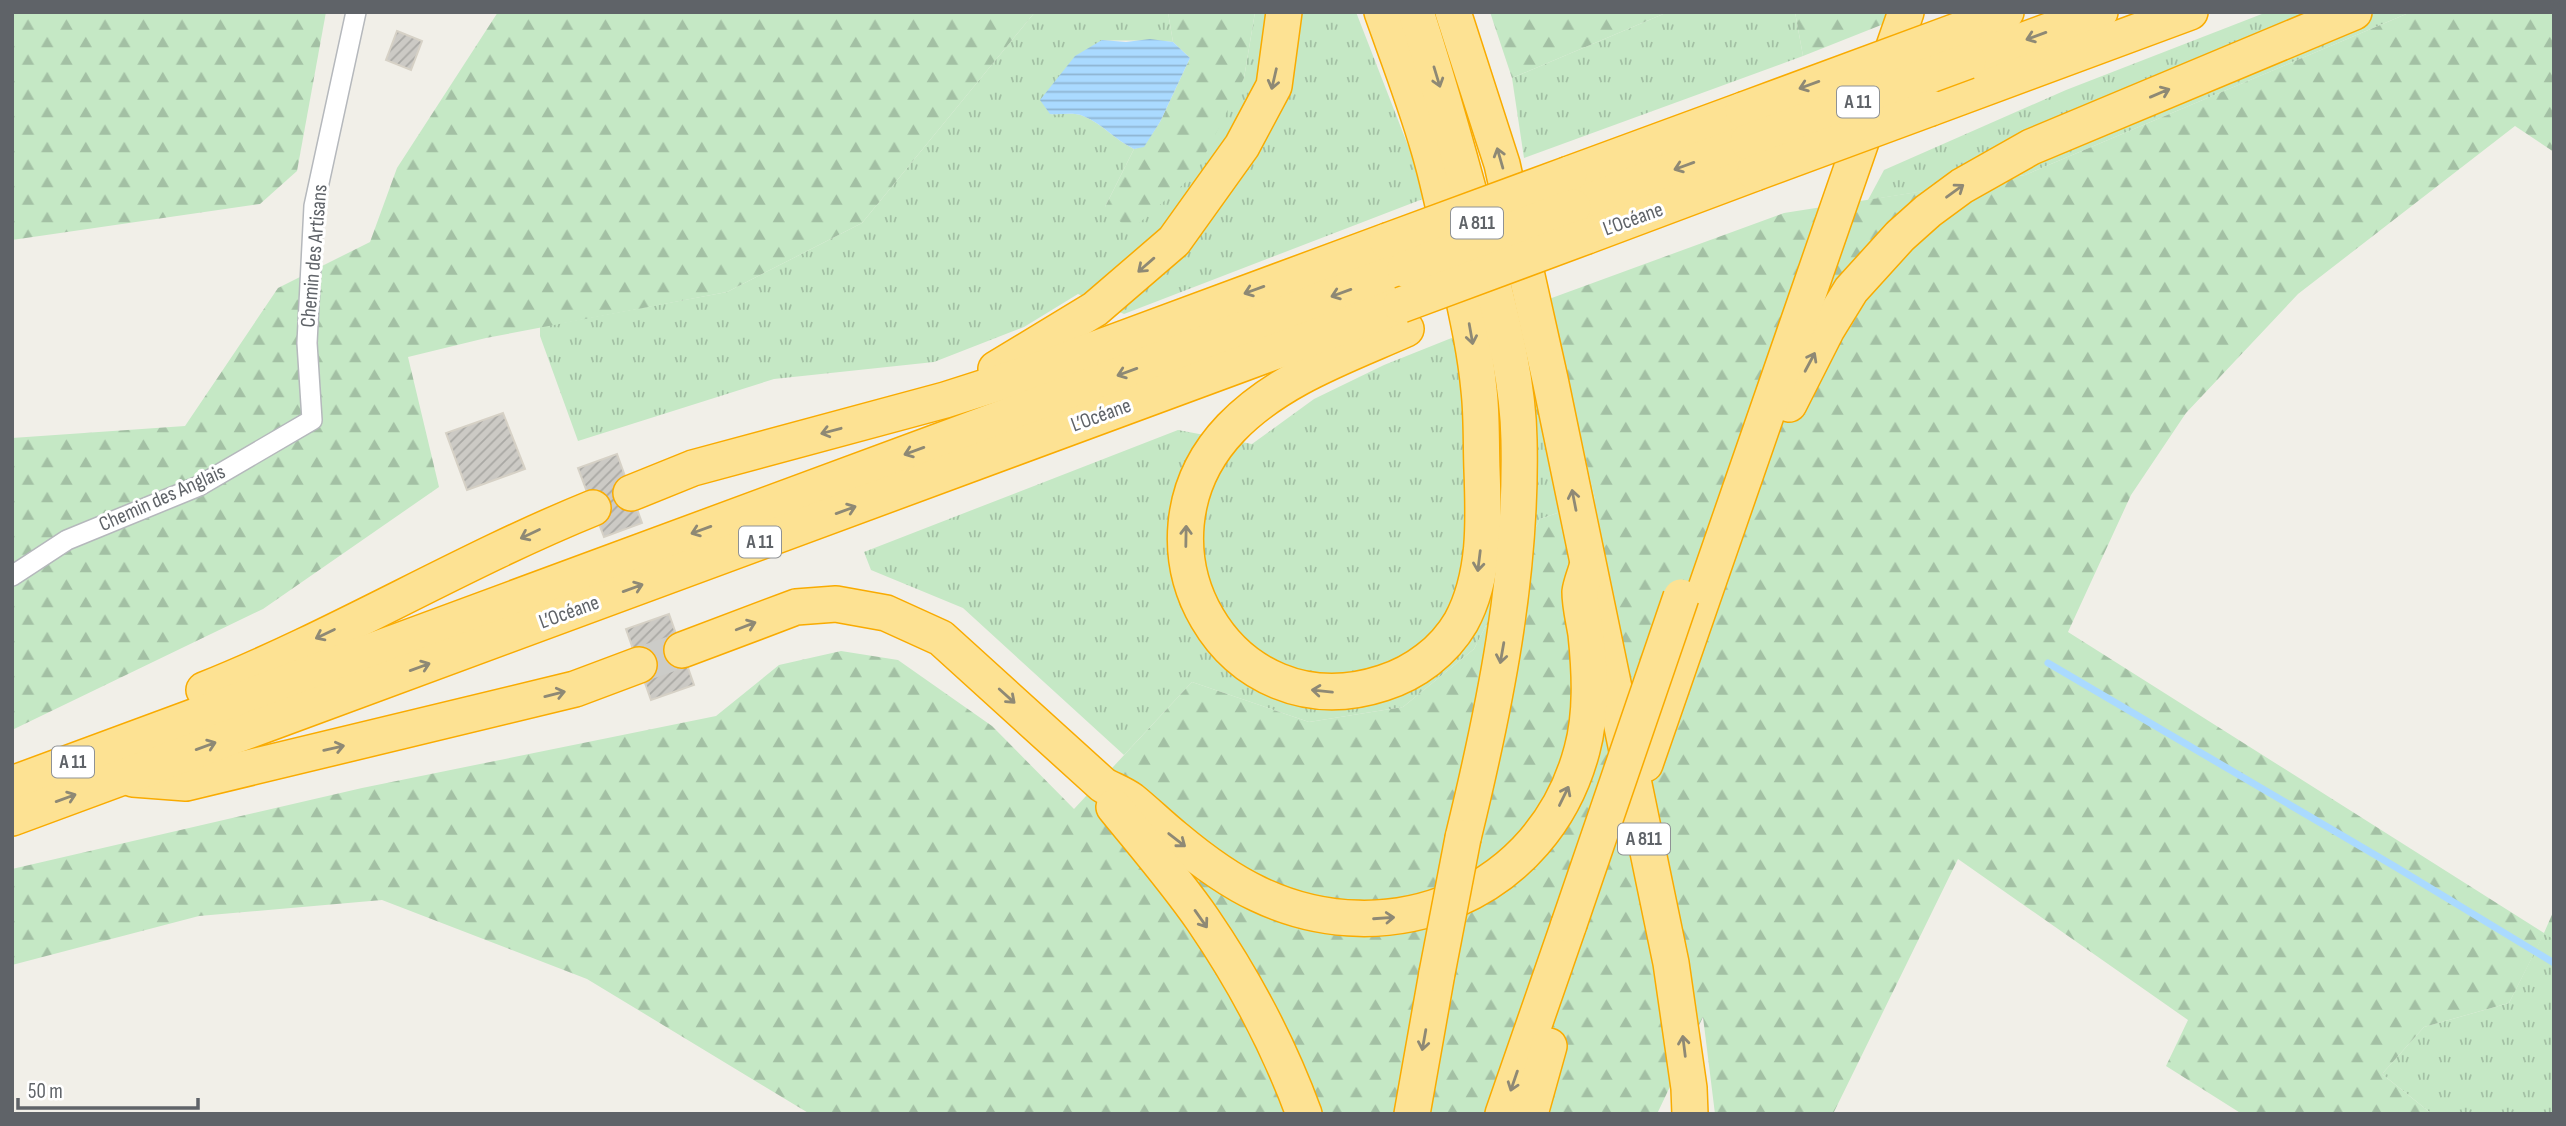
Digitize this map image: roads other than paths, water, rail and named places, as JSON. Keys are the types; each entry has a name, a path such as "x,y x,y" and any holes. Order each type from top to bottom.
{"highway":[{"path":"944,400 1096,309 1174,241 1242,146 1274,86 1284,12"},
{"path":"1382,12 1429,148 1472,335 1479,391 1483,528 1477,584 1461,622 1448,639 1436,653 1404,676 1347,692 1324,692 1286,684 1244,660 1220,636 1208,619 1194,592 1186,566 1188,505 1198,474 1212,450 1251,410 1283,387 1403,317"},
{"name":"A 811","path":"1412,1114 1463,838 1485,751 1507,623 1517,543 1519,439 1515,390 1503,325 1455,135 1416,12"},
{"name":"A 811","path":"1453,12 1502,164 1550,379 1671,963 1689,1088 1690,1114"},
{"path":"1503,1114 1580,927 1689,606 1881,12"},
{"path":"1689,606 1750,459 1906,12"},
{"path":"1967,44 2006,12"},
{"name":"L’Océane","path":"12,785 1396,255 1576,206 1749,142 1967,44 2100,12"},
{"name":"L’Océane","path":"1749,142 1931,108 2190,12"},
{"path":"1750,459 1766,451 1827,329 1851,290 1900,236 1954,192 1994,166 2031,147 2354,12"},
{"name":"L’Océane","path":"12,818 1403,317 1472,278 1576,206"},
{"path":"631,493 693,468 944,400 1396,255"},
{"path":"133,740 183,698 261,666 540,529 593,508"},
{"path":"682,650 796,607 836,604 886,613 941,638 1103,785 1129,798 1221,873 1256,894 1286,906 1322,915 1360,919 1392,918 1423,910 1483,887 1527,851 1548,827 1564,797 1582,750 1588,721 1588,664 1580,592 1587,567"},
{"path":"119,778 186,783 575,690 639,665"},
{"path":"1103,785 1114,806 1203,919 1258,1011 1304,1114"},
{"path":"1530,1114 1580,927"}],"street":[{"name":"Chemin des Artisans","path":"312,420 307,343 314,206 356,12"},
{"name":"Chemin des Anglais","path":"12,576 66,540 199,486 312,420"}],"water":[{"path":"1150,39 1173,42 1190,58 1160,122 1144,147 1134,149 1083,116 1050,114 1040,100 1075,56 1102,40 1126,42"}],"waterway":[{"path":"2048,663 2554,963"}],"tunnel":[{"path":"639,665 682,650"}]}
